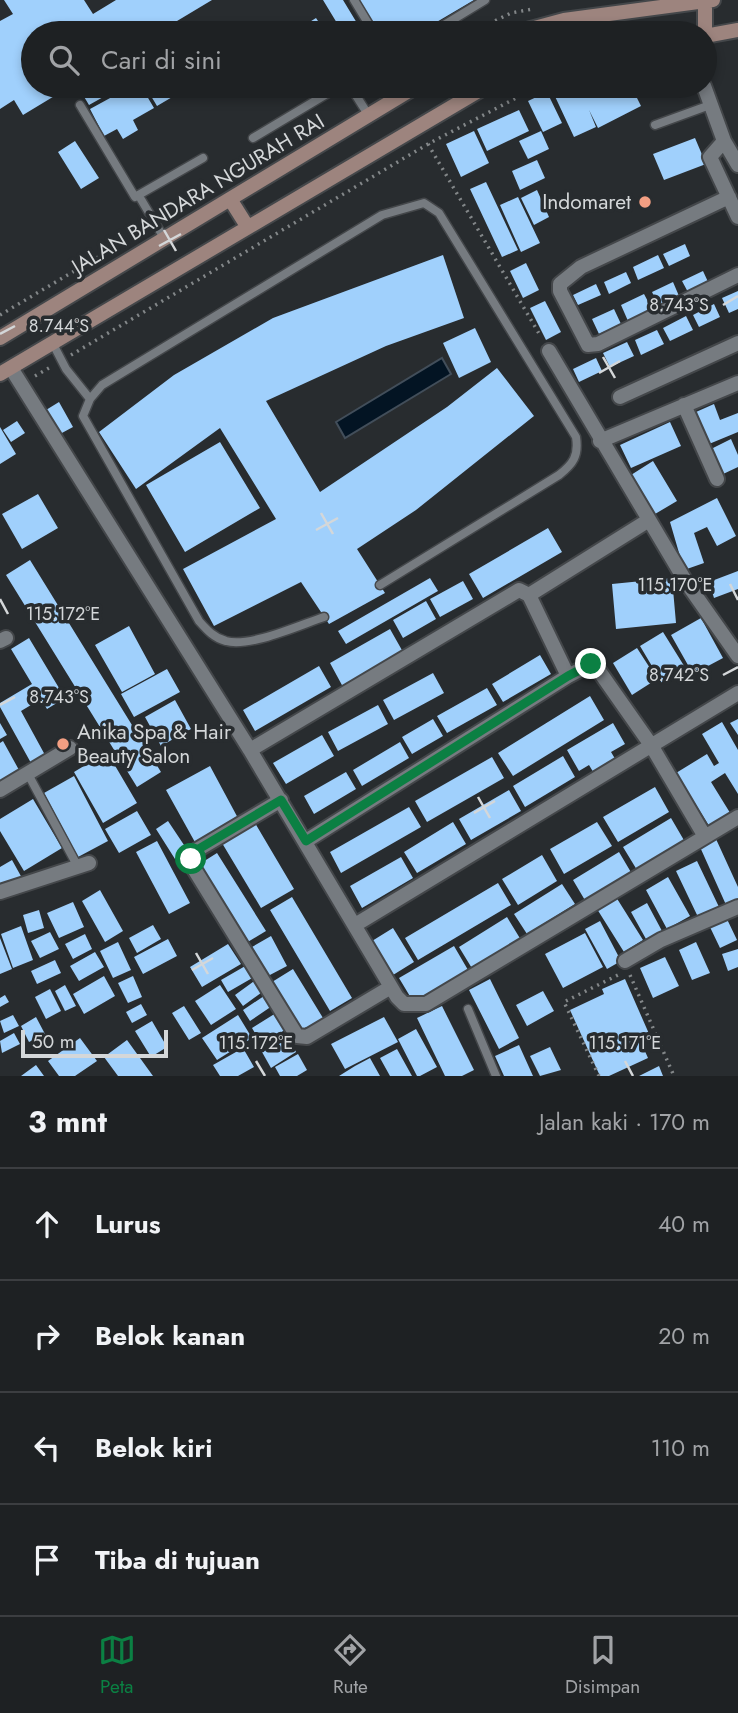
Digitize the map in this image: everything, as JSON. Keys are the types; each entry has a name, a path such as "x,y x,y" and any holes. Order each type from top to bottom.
{"street":[{"path":"560,21 709,1 707,21"},
{"path":"717,34 738,30"},
{"name":"JALAN BANDARA NGURAH RAI","path":"0,338 398,98"},
{"path":"465,98 6,371 21,385 281,800 391,987 404,1004 426,1004 738,817"},
{"path":"708,98 724,141 737,160"},
{"path":"724,141 709,156 738,217"},
{"path":"729,197 581,267 560,284 560,291 581,337 588,345 598,344 738,275"},
{"path":"230,199 247,226"},
{"path":"620,397 738,343"},
{"path":"549,351 600,441 738,656"},
{"path":"600,441 738,383"},
{"path":"684,405 718,480"},
{"path":"530,595 649,520"},
{"path":"250,750 523,589 530,595 568,676"},
{"path":"306,841 587,664 594,665 650,745 704,835"},
{"path":"355,925 738,693"},
{"path":"0,790 70,748"},
{"path":"281,800 197,850 191,864 297,1037 307,1037 391,987"},
{"path":"0,891 83,865"},
{"path":"625,961 661,940 738,907"}],"lane":[{"path":"354,0 367,21"},
{"path":"451,21 485,0"},
{"path":"253,138 320,98"},
{"path":"358,98 369,116"},
{"path":"80,105 132,195 139,196 203,158"},
{"path":"655,125 710,105"},
{"path":"139,196 164,239"},
{"path":"324,617 245,642 228,642 213,636 199,621 83,416 89,399 102,385 382,215 424,203 439,213 576,437 578,448 576,458 559,475 380,585"},
{"path":"52,342 89,399"},
{"path":"28,774 83,865"},
{"path":"468,1009 496,1076"}],"path":[{"path":"21,385 428,144 516,98"},
{"path":"416,125 549,351"},
{"path":"598,1076 564,1002 620,974 616,966 625,961 674,1076"}],"water":[{"path":"442,358 451,374 345,438 336,422"}],"building":[{"path":"4,0 84,0 93,14 116,0 212,0 177,21 21,21 21,98 51,98 23,115 14,100 0,109 0,21 13,14"},
{"path":"323,0 343,0 356,21 336,21"},
{"path":"357,0 474,0 438,21 370,21"},
{"path":"85,98 102,98 89,105"},
{"path":"110,98 148,98 154,108 133,120 138,130 123,139 117,129 104,136 90,109"},
{"path":"152,98 171,98 157,106"},
{"path":"534,98 550,98 562,123 543,132 528,101"},
{"path":"556,98 637,98 641,106 598,128 589,110 596,127 574,137"},
{"path":"519,110 529,131 487,151 477,129"},
{"path":"474,131 489,163 461,177 446,144"},
{"path":"541,131 549,149 528,159 519,141"},
{"path":"695,138 706,164 664,180 653,154"},
{"path":"75,141 99,178 81,189 58,152"},
{"path":"537,160 545,178 520,190 512,171"},
{"path":"486,182 518,250 502,257 470,189"},
{"path":"537,190 549,217 534,225 521,198"},
{"path":"518,197 540,243 521,252 500,205"},
{"path":"685,244 690,256 669,266 663,254"},
{"path":"443,255 464,318 386,346 266,401 320,492 447,407 497,368 534,416 416,510 357,549 385,593 329,624 301,582 214,626 183,569 276,519 220,428 136,489 99,432 174,375 273,318"},
{"path":"658,255 664,268 638,280 633,267"},
{"path":"526,263 539,290 523,298 510,271"},
{"path":"703,271 709,284 689,294 682,281"},
{"path":"626,272 631,283 609,294 604,282"},
{"path":"673,282 679,296 659,306 652,292"},
{"path":"596,284 601,295 578,305 573,295"},
{"path":"738,291 738,309 729,313 722,298"},
{"path":"644,294 652,309 628,321 621,305"},
{"path":"545,301 561,332 546,340 530,308"},
{"path":"714,304 720,317 699,327 693,315"},
{"path":"614,309 621,324 599,334 592,319"},
{"path":"686,316 693,330 670,341 663,328"},
{"path":"475,328 491,362 459,378 443,343"},
{"path":"657,330 664,344 641,355 635,340"},
{"path":"627,342 634,356 610,367 603,353"},
{"path":"596,358 602,371 579,382 573,369"},
{"path":"59,402 73,427 60,434 46,410"},
{"path":"714,404 720,420 738,413 738,432 709,444 696,412"},
{"path":"17,421 25,433 11,442 3,430"},
{"path":"670,422 681,446 631,468 620,445"},
{"path":"0,427 16,454 0,464"},
{"path":"731,439 738,455 738,467 721,475 709,450"},
{"path":"220,442 260,508 185,552 146,485"},
{"path":"653,461 677,501 655,514 631,475"},
{"path":"38,494 58,528 22,549 2,514"},
{"path":"717,498 736,536 717,546 707,527 694,533 704,563 684,570 670,522"},
{"path":"548,528 562,552 483,598 469,574"},
{"path":"30,560 161,772 137,787 6,575"},
{"path":"738,571 738,589 714,598 709,582"},
{"path":"430,578 438,591 346,644 338,631"},
{"path":"672,578 676,623 616,629 612,584"},
{"path":"463,581 473,599 440,617 430,599"},
{"path":"426,601 436,619 403,638 393,620"},
{"path":"701,618 723,658 693,674 671,635"},
{"path":"129,626 155,674 122,692 95,645"},
{"path":"390,629 403,652 343,687 330,663"},
{"path":"663,632 686,669 662,683 640,646"},
{"path":"29,638 65,698 47,709 41,699 21,711 45,755 31,763 0,707 0,703 32,684 11,649"},
{"path":"637,648 657,679 632,695 613,663"},
{"path":"540,655 551,674 503,702 492,684"},
{"path":"319,666 331,687 255,731 243,710"},
{"path":"167,669 180,692 134,717 121,694"},
{"path":"433,673 444,693 394,720 383,700"},
{"path":"487,688 497,705 447,733 437,716"},
{"path":"590,696 604,720 513,776 498,753"},
{"path":"175,700 191,729 161,746 145,717"},
{"path":"378,705 388,724 338,751 328,732"},
{"path":"433,719 443,736 412,754 402,737"},
{"path":"738,719 738,735 730,723"},
{"path":"722,722 738,750 738,794 725,773 711,782 732,816 711,829 676,773 707,754 714,766 719,763 702,734"},
{"path":"0,723 7,735 0,739"},
{"path":"613,723 625,744 611,752 617,762 595,775 589,765 579,771 567,750"},
{"path":"322,735 334,756 286,784 273,763"},
{"path":"3,741 19,770 0,781 0,743"},
{"path":"400,742 409,758 362,786 353,770"},
{"path":"107,752 137,803 103,823 74,772"},
{"path":"563,756 575,777 525,807 513,786"},
{"path":"492,757 504,778 427,822 415,801"},
{"path":"210,766 239,820 196,844 166,790"},
{"path":"346,772 356,789 314,814 304,796"},
{"path":"74,776 108,841 78,857 44,793"},
{"path":"655,787 669,812 618,842 603,817"},
{"path":"509,790 521,811 471,840 459,819"},
{"path":"33,799 62,848 24,871 0,831 0,819"},
{"path":"409,807 421,827 341,873 330,852"},
{"path":"137,811 151,835 119,853 105,829"},
{"path":"671,818 685,842 637,870 623,847"},
{"path":"168,821 188,851 175,859 156,829"},
{"path":"453,822 466,844 417,873 404,852"},
{"path":"597,822 612,846 564,874 550,849"},
{"path":"255,823 294,889 261,908 222,843"},
{"path":"716,839 738,887 738,902 727,907 700,847"},
{"path":"157,841 190,903 169,914 136,852"},
{"path":"619,852 632,874 586,902 573,880"},
{"path":"217,853 266,931 246,943 198,865"},
{"path":"542,855 557,881 518,905 502,879"},
{"path":"401,857 413,878 362,908 350,886"},
{"path":"12,860 22,878 0,889 0,867"},
{"path":"697,861 719,907 698,917 676,871"},
{"path":"668,877 690,916 667,929 646,890"},
{"path":"498,883 511,905 418,960 405,938"},
{"path":"562,884 575,904 527,934 514,914"},
{"path":"100,890 123,931 105,942 82,901"},
{"path":"292,897 352,998 330,1011 270,910"},
{"path":"616,897 643,940 624,952 597,909"},
{"path":"73,902 84,927 59,938 47,913"},
{"path":"647,903 662,931 646,939 631,912"},
{"path":"39,910 44,928 28,933 23,915"},
{"path":"507,917 521,940 473,970 459,947"},
{"path":"726,917 737,940 720,948 709,925"},
{"path":"600,921 621,961 607,969 585,929"},
{"path":"153,925 161,939 137,953 129,938"},
{"path":"21,926 33,960 13,968 1,934"},
{"path":"393,928 414,962 393,975 372,941"},
{"path":"50,932 59,949 40,958 31,941"},
{"path":"585,933 603,967 563,988 545,954"},
{"path":"85,934 92,949 73,959 65,944"},
{"path":"271,936 287,966 268,976 252,947"},
{"path":"0,938 12,969 0,974"},
{"path":"168,939 177,956 143,974 134,957"},
{"path":"118,942 131,970 113,978 100,951"},
{"path":"696,942 710,973 692,980 679,950"},
{"path":"228,944 241,964 202,987 190,967"},
{"path":"454,946 468,970 414,1003 399,978"},
{"path":"738,949 738,967 728,971 722,954"},
{"path":"95,952 104,967 79,981 70,966"},
{"path":"665,957 679,986 653,998 640,968"},
{"path":"55,960 61,973 37,984 31,971"},
{"path":"247,965 254,977 228,992 221,980"},
{"path":"293,969 323,1018 301,1031 272,982"},
{"path":"104,976 115,996 84,1014 73,994"},
{"path":"133,976 142,997 128,1003 118,983"},
{"path":"257,979 265,990 243,1006 235,995"},
{"path":"490,979 519,1038 499,1049 469,990"},
{"path":"625,979 650,1036 640,1040 648,1058 609,1076 600,1076 570,1010 604,994 602,989"},
{"path":"65,985 76,1006 65,1011 55,991"},
{"path":"220,985 236,1009 211,1025 195,1001"},
{"path":"50,989 61,1011 46,1019 35,997"},
{"path":"543,991 554,1011 527,1026 516,1005"},
{"path":"5,995 9,1002 0,1007 0,998"},
{"path":"264,996 272,1006 250,1021 243,1010"},
{"path":"141,1004 147,1015 132,1023 126,1012"},
{"path":"184,1006 201,1033 189,1040 172,1013"},
{"path":"442,1006 474,1070 462,1076 445,1076 417,1018"},
{"path":"276,1013 286,1029 262,1045 252,1028"},
{"path":"13,1015 19,1026 4,1033 0,1021"},
{"path":"238,1015 252,1038 217,1060 202,1038"},
{"path":"36,1017 45,1034 29,1042 21,1026"},
{"path":"384,1017 398,1042 345,1069 331,1044"},
{"path":"152,1021 167,1047 151,1057 135,1031"},
{"path":"416,1029 437,1067 420,1076 417,1076 398,1039"},
{"path":"14,1033 20,1044 2,1053 0,1041"},
{"path":"287,1036 296,1052 271,1068 262,1052"},
{"path":"80,1038 97,1061 75,1076 59,1076 48,1061"},
{"path":"127,1040 153,1076 118,1076 104,1057"},
{"path":"519,1045 533,1076 504,1076 495,1056"},
{"path":"550,1047 561,1070 540,1076 530,1056"},
{"path":"243,1048 254,1067 238,1076 220,1076 213,1065"},
{"path":"397,1049 412,1076 390,1076 380,1058"},
{"path":"298,1054 307,1070 297,1076 280,1076 275,1067"},
{"path":"370,1058 380,1076 339,1076 355,1066"},
{"path":"36,1065 44,1076 21,1076"},
{"path":"659,1066 663,1076 639,1076"}],"place":[{"name":"Indomaret","path":"645,202"},
{"name":"Anika Spa & Hair Beauty Salon","path":"63,744"}],"route":[{"path":"191,859 197,850 281,800 306,841 587,664 591,664"}]}
